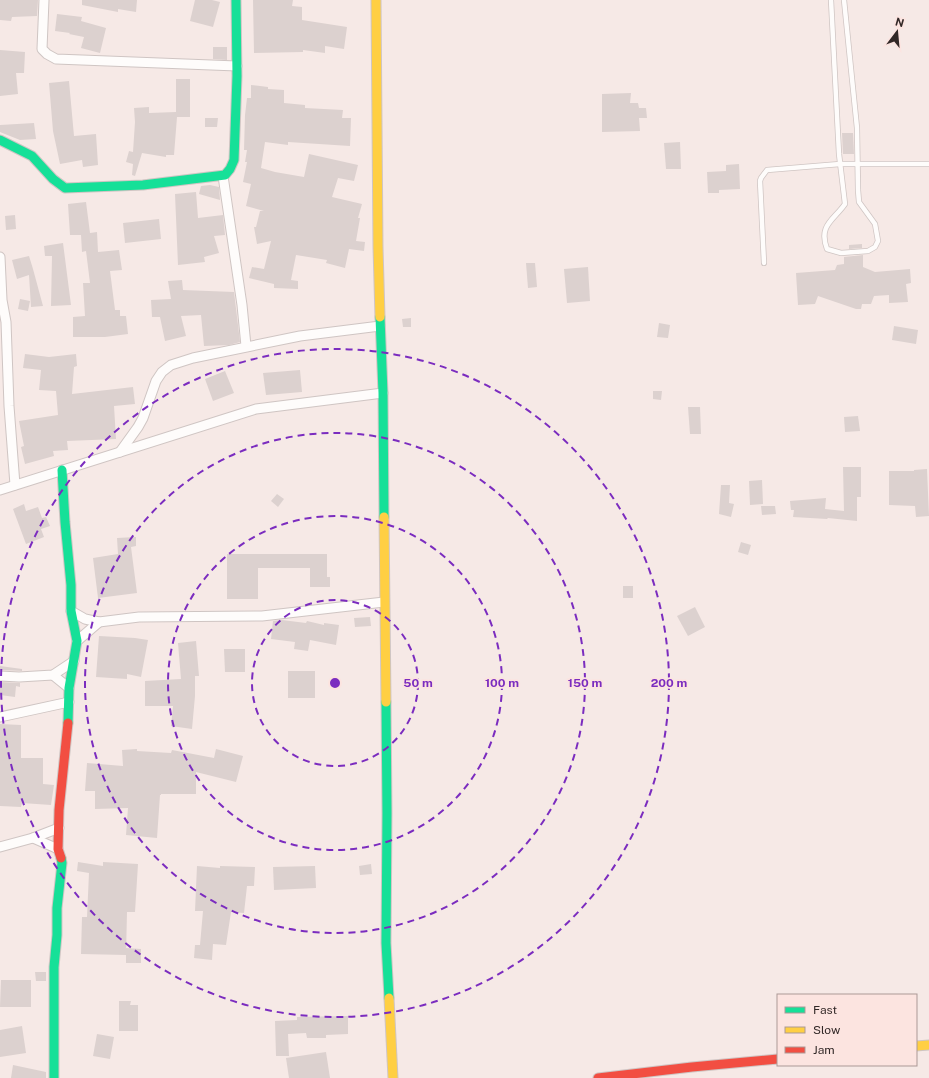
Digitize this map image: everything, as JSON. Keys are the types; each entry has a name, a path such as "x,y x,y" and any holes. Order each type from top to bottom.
{"street":[{"path":"44,0 42,48 47,54 56,59 237,66"},
{"path":"1,143 16,147 35,159 55,181 65,188 143,185 223,176 228,173 234,160 237,66 236,0"},
{"path":"376,0 380,326 383,393 387,813 386,943 393,1078"},
{"path":"223,176 242,305 246,346"},
{"path":"0,257 2,300 6,322 9,406 15,485"},
{"path":"120,452 141,422 152,390 162,372 171,365 246,346 300,336 380,326"},
{"path":"0,490 256,409 383,393"},
{"path":"54,1078 54,966 57,935 57,908 62,870 62,863 58,849 60,800 68,731 69,688 77,641 71,611 71,585 62,470"},
{"path":"71,611 86,619 99,622 139,617 262,616 384,602"},
{"path":"77,641 99,622"},
{"path":"0,676 19,677 53,675 74,661"},
{"path":"53,675 69,688"},
{"path":"0,717 68,702"},
{"path":"0,847 33,838 59,828"},
{"path":"33,838 58,849"},
{"path":"917,1046 929,1045"},
{"path":"598,1078 777,1059"}],"lane":[{"path":"831,0 840,164 845,204 827,226 824,239 827,249 841,253 868,251 875,247 878,241 875,224 859,202 857,128 844,0"},
{"path":"764,263 760,181 767,170 840,164 929,164"}],"building":[{"path":"0,0 38,0 37,16 12,17 11,21 0,20"},
{"path":"82,0 137,0 136,12 118,9 118,12 82,5"},
{"path":"195,0 212,0 220,2 213,27 190,21"},
{"path":"253,0 293,0 292,6 302,7 302,20 347,27 344,49 325,46 325,53 303,50 303,52 254,53"},
{"path":"57,14 82,17 81,21 106,28 100,53 81,48 84,37 55,31"},
{"path":"213,47 227,47 227,60 213,59"},
{"path":"0,50 25,52 24,73 16,73 18,94 0,96"},
{"path":"176,79 190,79 190,117 177,117 174,155 166,155 166,157 142,153 135,176 132,175 133,164 126,162 129,151 133,152 135,122 134,108 149,107 149,113 176,112"},
{"path":"69,81 74,136 96,134 98,165 83,167 82,160 60,164 53,131 49,83"},
{"path":"251,85 268,87 268,89 284,90 284,103 305,105 305,108 343,110 342,118 351,118 350,146 288,142 288,145 265,142 261,168 275,172 304,177 309,154 358,165 354,181 338,178 332,197 362,204 358,218 360,218 356,241 365,242 364,251 349,249 345,268 326,263 327,260 296,255 291,280 298,281 298,289 274,288 274,284 249,278 252,267 264,269 271,241 257,244 254,227 256,227 260,211 264,211 246,206 251,184 243,182 247,162 245,162 247,150 244,150 245,115 247,98 251,98"},
{"path":"631,93 630,103 638,103 639,108 646,108 647,118 639,118 640,131 602,132 602,94"},
{"path":"205,118 218,118 217,127 205,127"},
{"path":"34,123 36,139 20,140 0,132 0,125"},
{"path":"842,133 853,133 854,154 843,154"},
{"path":"680,142 681,169 666,169 664,143"},
{"path":"739,164 740,189 719,190 719,193 708,193 707,172 726,171 726,165"},
{"path":"210,185 219,187 220,200 199,194 201,186"},
{"path":"196,192 198,218 223,215 225,235 214,236 219,253 204,257 205,262 178,265 175,194"},
{"path":"86,202 90,233 97,232 98,252 119,250 122,270 110,271 115,310 120,310 120,316 126,316 128,334 105,337 73,337 73,317 85,316 83,283 90,283 86,251 82,252 81,235 70,235 68,204"},
{"path":"15,215 16,229 6,230 5,216"},
{"path":"159,219 161,239 125,243 123,223"},
{"path":"63,243 71,305 51,306 52,256 45,256 44,246"},
{"path":"862,244 862,248 849,249 849,245"},
{"path":"863,255 863,267 875,272 910,269 911,283 906,284 908,302 889,303 889,295 874,296 871,304 862,304 861,309 856,309 818,296 815,304 798,305 796,273 835,270 837,265 844,264 844,257"},
{"path":"29,256 43,306 31,307 29,275 17,279 12,260"},
{"path":"526,263 535,263 537,287 528,288"},
{"path":"588,267 590,301 567,303 564,269"},
{"path":"182,280 183,290 234,292 240,342 229,345 204,346 201,315 181,316 186,336 165,341 160,317 152,317 151,300 171,299 168,281"},
{"path":"20,299 30,301 28,311 18,309"},
{"path":"411,318 411,327 403,327 402,319"},
{"path":"659,323 670,325 668,338 657,337"},
{"path":"894,326 918,330 916,344 892,340"},
{"path":"25,354 49,357 76,354 77,366 74,367 72,394 133,387 135,404 114,406 116,439 67,441 68,450 53,451 54,456 25,464 21,447 24,446 19,421 58,415 56,391 39,390 41,370 23,368"},
{"path":"300,370 302,392 266,395 263,373"},
{"path":"225,371 234,393 213,401 205,379"},
{"path":"653,391 662,391 661,400 653,399"},
{"path":"688,407 700,407 701,434 690,434"},
{"path":"858,416 860,431 845,432 844,417"},
{"path":"843,467 861,467 861,497 857,497 857,521 793,517 794,510 791,510 790,501 826,498 825,509 844,511"},
{"path":"927,469 929,516 916,517 915,506 889,505 889,471 914,471"},
{"path":"762,480 763,504 750,505 749,481"},
{"path":"721,485 730,485 729,503 734,504 731,517 719,514"},
{"path":"277,494 284,499 278,507 271,501"},
{"path":"24,504 26,511 38,507 42,518 46,517 50,526 41,529 44,537 26,544 13,509"},
{"path":"761,506 775,506 776,514 762,515"},
{"path":"136,537 136,546 131,547 137,593 98,598 93,558 118,554 117,538"},
{"path":"741,542 751,545 748,555 738,552"},
{"path":"227,554 327,554 327,577 330,577 330,587 310,587 310,568 258,568 258,599 227,599"},
{"path":"623,586 633,586 633,598 623,598"},
{"path":"695,607 705,627 688,636 677,616"},
{"path":"370,617 371,626 355,627 354,618"},
{"path":"282,620 306,623 307,621 324,625 324,623 339,625 336,645 310,640 308,651 294,649 295,642 271,639 273,621"},
{"path":"99,636 148,640 141,677 127,674 127,679 96,677"},
{"path":"196,641 199,676 195,676 192,729 171,726 173,706 145,706 145,681 181,679 178,643"},
{"path":"224,649 245,649 245,672 225,672"},
{"path":"0,666 22,669 22,671 0,670"},
{"path":"288,671 315,671 315,698 288,698"},
{"path":"0,682 20,683 20,687 16,686 15,697 0,695"},
{"path":"0,724 21,725 21,758 43,758 43,784 54,785 51,805 22,803 21,807 0,806"},
{"path":"137,749 137,751 171,753 172,750 214,758 216,749 243,756 236,782 196,772 196,794 161,794 157,838 126,835 128,808 95,809 95,791 85,791 87,763 123,766 122,750"},
{"path":"78,862 103,866 103,862 138,864 135,912 127,912 126,955 81,954 82,917 87,917 89,873 77,871"},
{"path":"371,864 372,874 360,875 359,866"},
{"path":"197,866 220,868 220,866 255,867 254,886 247,886 244,913 231,912 226,945 213,944 212,960 194,958 195,945 200,945 203,911 195,911"},
{"path":"315,866 316,888 274,890 273,867"},
{"path":"126,948 141,949 141,963 126,963"},
{"path":"35,972 46,972 46,981 36,981"},
{"path":"1,980 31,980 31,1007 0,1007"},
{"path":"119,1001 131,1001 130,1005 138,1005 138,1031 119,1031"},
{"path":"348,1016 348,1034 326,1035 326,1038 307,1038 306,1033 288,1034 289,1056 276,1056 275,1021 297,1020 297,1017"},
{"path":"22,1026 26,1053 0,1057 0,1030"},
{"path":"97,1034 114,1037 110,1059 93,1056"},
{"path":"326,1052 330,1078 289,1078 286,1058"},
{"path":"13,1065 46,1072 46,1078 11,1078"}],"traffic: fast":[{"path":"0,140 32,156 53,179 65,188 143,185 225,175 230,169 234,160 237,76 236,0"},
{"path":"380,317 383,393 384,517"},
{"path":"62,470 71,585 71,611 77,641 69,688 68,723"},
{"path":"386,702 386,943 389,998"},
{"path":"54,1078 54,967 57,935 57,908 62,863 61,858"}],"traffic: slow":[{"path":"376,0 380,317"},
{"path":"384,517 386,702"},
{"path":"389,998 393,1078"},
{"path":"917,1046 929,1045"}],"traffic: jam":[{"path":"61,858 58,849 59,810 68,723"},
{"path":"598,1078 777,1059"}]}
